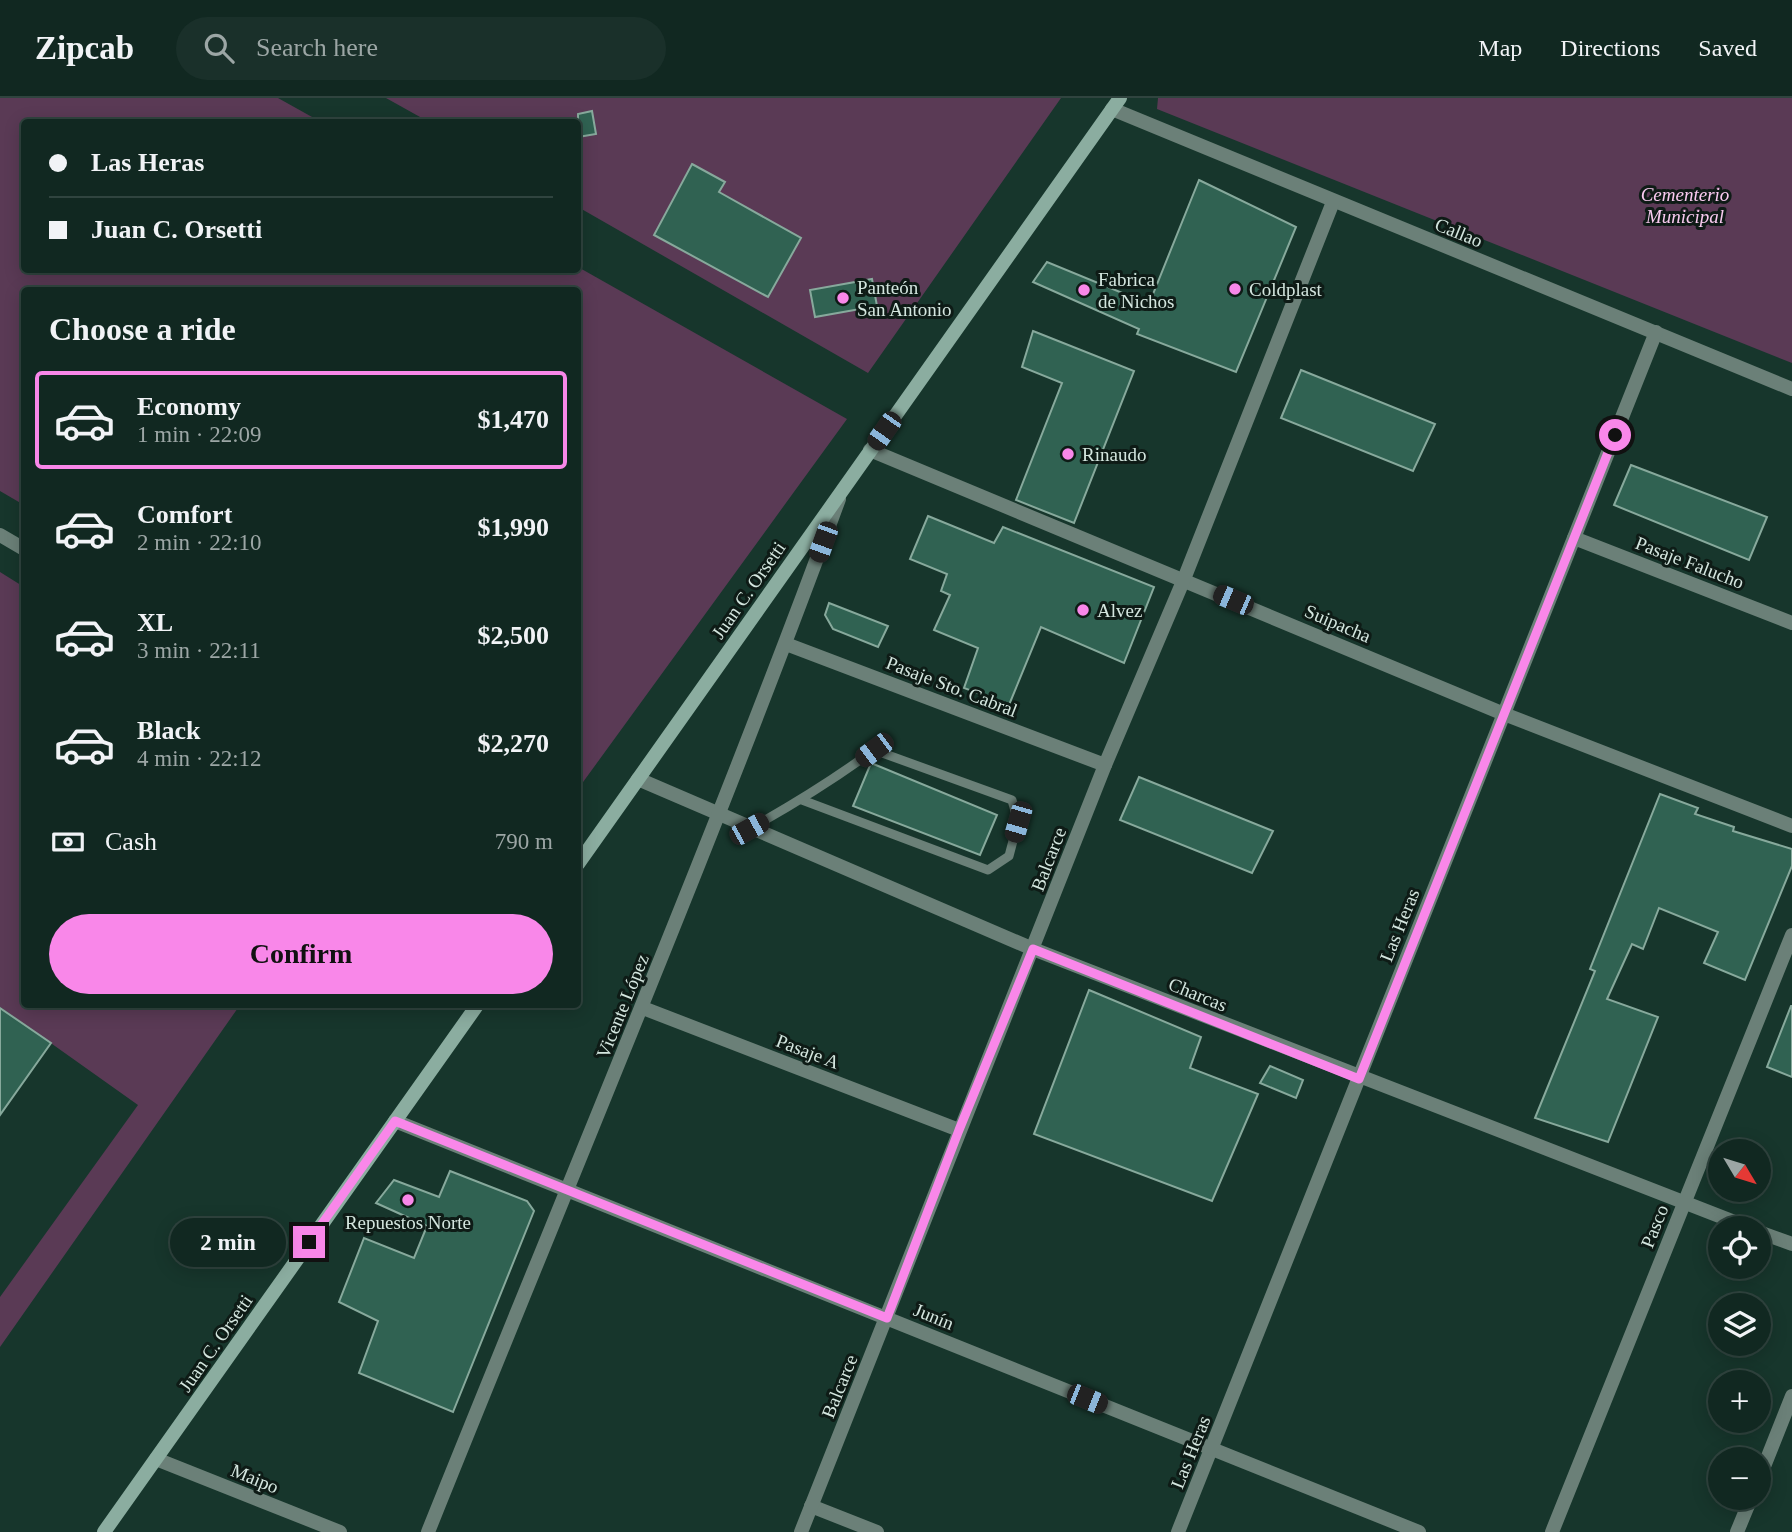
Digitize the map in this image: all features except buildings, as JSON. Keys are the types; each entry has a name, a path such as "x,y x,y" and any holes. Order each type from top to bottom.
{"street":[{"name":"Callao","path":"1116,103 1333,202 1792,389"},
{"name":"Juan C. Orsetti","path":"581,860 1116,103"},
{"name":"Balcarce","path":"801,1532 1105,765 1184,579 1333,202"},
{"name":"Las Heras","path":"1178,1532 1656,332"},
{"name":"Suipacha","path":"870,450 1504,714 1792,826"},
{"name":"Vicente López","path":"428,1532 565,1190 643,1008 786,644 842,491"},
{"path":"0,535 21,547"},
{"name":"Pasaje Falucho","path":"1574,538 1792,623"},
{"name":"Pasaje Sto. Cabral","path":"786,644 1105,765"},
{"name":"Charcas","path":"638,779 718,816 1033,949 1359,1079 1717,1216"},
{"name":"Pasco","path":"1552,1532 1792,935"},
{"name":"Juan C. Orsetti","path":"104,1532 475,1008"},
{"name":"Pasaje A","path":"643,1008 959,1130"},
{"name":"Junín","path":"395,1121 1419,1532"},
{"path":"1771,1236 1792,1244"},
{"path":"1771,1449 1792,1396"},
{"name":"Maipo","path":"156,1459 340,1532"},
{"path":"811,1506 877,1532"},
{"path":"1737,1532 1746,1510"}],"lane":[{"path":"749,829 803,800 874,750 1012,800 1018,822 1009,856 988,870 803,800"}],"green space":[{"path":"0,98 278,98 316,119 21,119 21,273 581,273 581,269 847,419 581,785 581,287 21,287 21,503 0,491"},
{"path":"386,98 1061,98 868,373 581,209 581,119 424,119"},
{"name":"Cementerio Municipal","path":"1158,98 1792,98 1792,363 1157,109"},
{"path":"0,572 21,585 21,1008 238,1008 0,1347 0,1297 138,1105 0,1007"}],"place":[{"name":"Coldplast","path":"1235,289"},
{"name":"Fabrica de Nichos","path":"1084,290"},
{"name":"Panteón San Antonio","path":"843,298"},
{"name":"Rinaudo","path":"1068,454"},
{"name":"Alvez","path":"1083,610"},
{"name":"Repuestos Norte","path":"408,1200"}],"route":[{"path":"309,1242 395,1121 887,1318 959,1130 1033,949 1359,1079 1615,435"}]}
